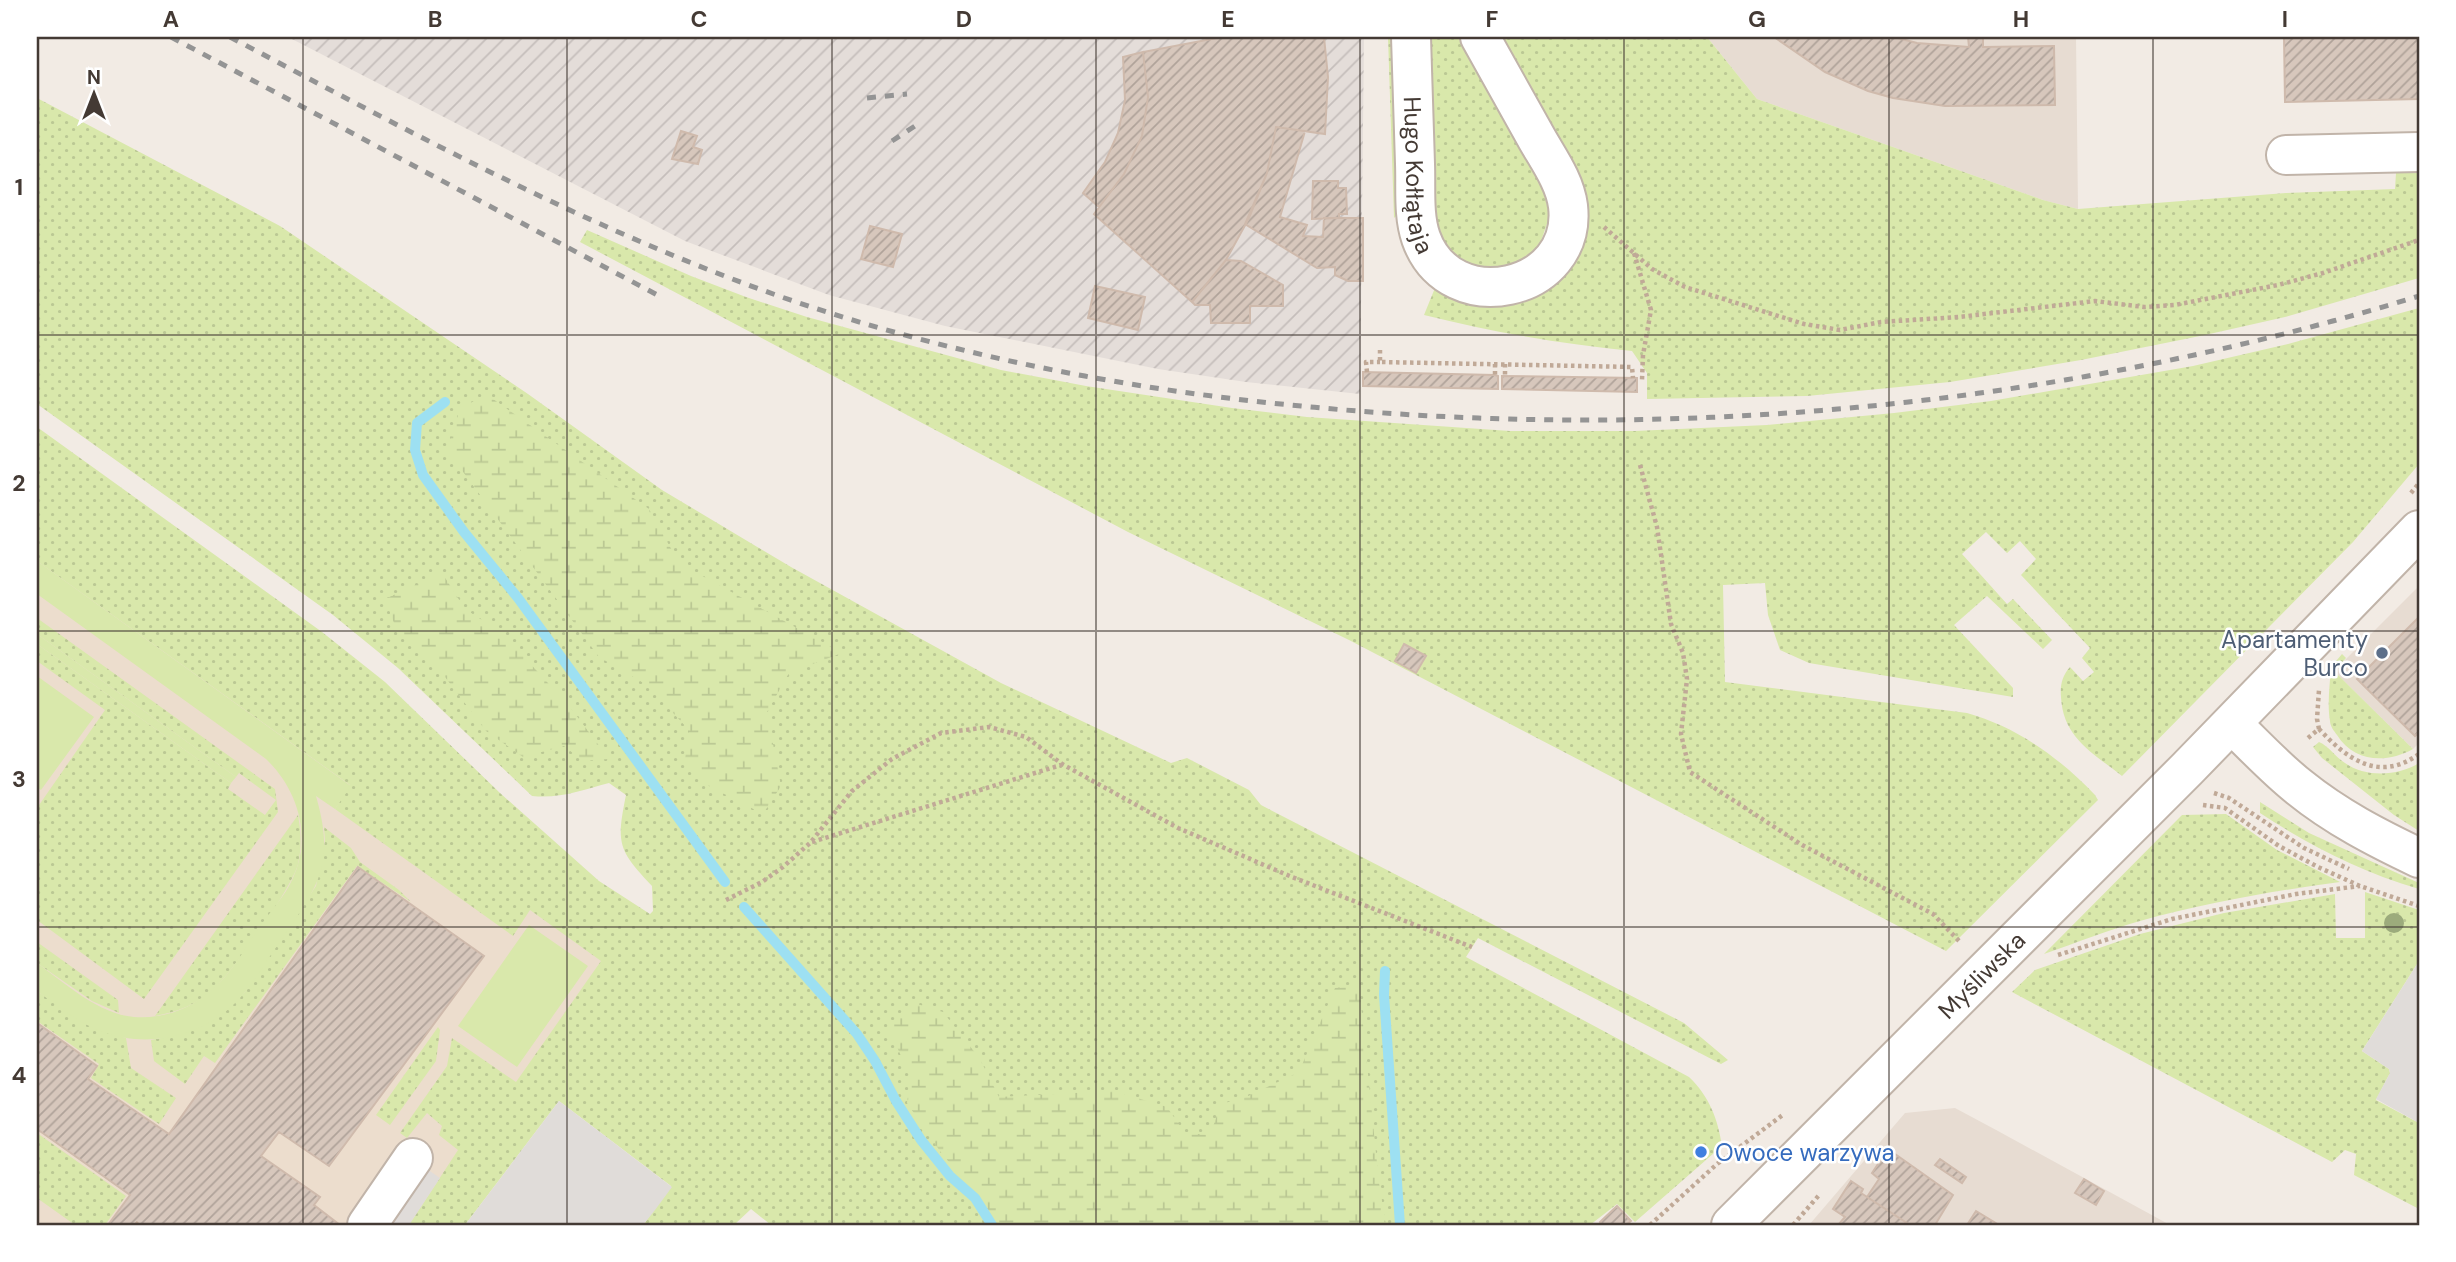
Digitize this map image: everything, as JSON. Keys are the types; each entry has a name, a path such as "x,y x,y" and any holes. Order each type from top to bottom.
{"street":[{"name":"Hugo Kołłątaja","path":"1411,37 1418,224 1424,245 1435,261 1455,278 1492,288 1521,283 1543,270 1555,256 1567,229 1568,205 1558,175 1480,37"},
{"path":"2286,155 2419,152"},
{"name":"Myśliwska","path":"1731,1225 2232,724 2419,530"},
{"path":"2232,724 2285,776 2329,810 2379,840 2419,858"},
{"path":"368,1225 413,1158"}],"path":[{"path":"1568,205 1606,228 1652,269 1685,287 1804,324 1840,330 1881,322 1959,317 2095,301 2144,307 2175,305 2278,285 2323,273 2419,240"},
{"path":"1633,253 1651,310 1643,355 1642,380"},
{"path":"1380,351 1380,362"},
{"path":"1367,372 1366,362 1505,364 1632,367 1633,378"},
{"path":"1495,364 1495,375"},
{"path":"1505,364 1505,376"},
{"path":"1640,465 1657,527 1671,624 1683,653 1687,678 1681,734 1690,772 1802,845 1933,914 1966,948"},
{"path":"726,900 762,882 810,843 852,791 892,760 941,733 989,727 1026,737 1062,764 1178,828 1292,877 1472,947"},
{"path":"2308,738 2319,729 2339,751 2367,766 2393,766 2419,754"},
{"path":"810,843 1062,764"},
{"path":"2230,798 2256,817"},
{"path":"2197,804 2235,812 2262,835 2300,858 2360,886 2419,906"},
{"path":"2052,957 2172,919 2296,894 2360,886"},
{"path":"1650,1225 1717,1164 1793,1107"}],"shaded area":[{"path":"288,37 1364,37 1360,394 1158,369 945,326 829,295 685,241"},
{"path":"1707,37 2076,37 2078,209 2043,200 1757,99"},
{"path":"37,535 640,968 448,1225 37,1225"},
{"path":"2419,586 2419,743 2413,749 2334,671"},
{"path":"2419,961 2419,1123 2376,1099 2390,1073 2389,1069 2362,1051"},
{"path":"559,1101 672,1187 655,1210 643,1225 465,1225"},
{"path":"1955,1108 2170,1225 1809,1225 1905,1113"},
{"path":"421,1165 440,1178 409,1225 380,1225"}],"green space":[{"path":"1388,37 1397,37 1402,210 1394,218"},
{"path":"1425,37 1464,37 1542,179 1548,202 1548,221 1541,241 1532,254 1504,271 1462,266 1434,233"},
{"path":"1496,37 1707,37 1757,99 2043,200 2078,209 2286,193 2395,189 2396,173 2419,172 2419,278 2285,317 2205,335 2081,360 1950,382 1807,396 1647,399 1647,373 1632,351 1527,337 1424,315 1437,283 1569,261"},
{"path":"37,98 280,226 528,394 662,490 791,567 1001,683 1171,763 1187,758 1249,790 1261,805 1684,1023 1728,1060 1721,1064 1478,938 1466,957 1689,1077 1712,1109 1722,1146 1635,1222 1617,1204 1590,1225 771,1225 751,1209 734,1225 643,1225 671,1186 559,1101 465,1225 409,1225 458,1150 439,1135 442,1126 427,1113 407,1138 400,1133 447,1066 452,1038 516,1082 601,961 530,910 513,936 335,809 350,785 37,561 37,427 322,632 385,682 500,793 599,881 650,914 653,911 652,886 632,863 622,845 621,825 626,795 609,783 562,795 532,796 398,668 333,615 37,404"},
{"path":"587,230 746,297 807,317 1001,370 1086,386 1307,417 1510,431 1635,431 1767,425 1991,401 2193,366 2288,344 2419,308 2419,464 2353,542 2122,776 2090,752 2067,723 2061,697 2062,681 2070,667 2083,681 2094,672 2082,658 2090,648 2021,575 2036,559 2020,541 2007,553 1986,532 1962,554 2007,604 2013,599 2052,640 2043,649 1987,596 1954,625 2013,688 2013,697 1809,663 1780,650 1768,615 1765,583 1723,585 1725,682 1967,713 2003,727 2037,745 2095,795 2098,800 1946,951 1349,640 1128,532 580,242"},
{"path":"486,394 649,509 679,563 842,653 789,673 767,712 781,786 763,814 705,784 685,760 689,730 647,685 599,657 447,450 460,409"},
{"path":"37,561 351,786 335,809 316,796 322,820 323,858 313,890 293,923 238,1000 217,1018 185,1033 134,1039 100,1031 67,1013 37,991 37,963 82,996 121,1015 160,1016 193,1004 210,992 226,975 289,886 301,851 298,813 289,789 266,759 37,594"},
{"path":"442,573 465,609 502,633 570,707 609,759 583,761 564,746 523,757 486,731 442,673 397,631 385,599"},
{"path":"37,618 275,789 278,812 144,999 37,920 37,808 105,710 37,661 37,644 231,783 228,789 265,815 276,800 239,773 236,777 37,634"},
{"path":"37,634 236,777 231,783 37,644"},
{"path":"2342,654 2346,658 2334,671 2413,749 2392,757 2371,758 2352,751 2332,728 2329,708 2331,667"},
{"path":"37,676 94,717 41,790 37,787"},
{"path":"2319,742 2345,763 2362,771 2392,773 2419,763 2419,831 2394,815 2322,758 2313,747"},
{"path":"2260,802 2309,833 2419,883 2419,889 2377,875 2317,847 2260,813"},
{"path":"2226,814 2277,850 2340,882 2239,898 2165,915 2116,928 2044,954 2182,815"},
{"path":"298,815 301,840 298,864 285,891 247,948 208,994 187,1007 155,1016"},
{"path":"324,827 351,848 360,862 411,902 357,866 215,1063 204,1056 185,1084 154,1061 151,1040 176,1034 202,1023 245,992 316,886 325,841"},
{"path":"2365,892 2419,910 2419,961 2362,1051 2389,1069 2390,1073 2376,1100 2419,1123 2419,1209 2354,1175 2356,1154 2345,1150 2332,1162 2012,992 2035,970 2140,934 2224,913 2335,894 2336,938 2365,938"},
{"path":"529,925 588,966 517,1067 458,1026"},
{"path":"37,942 118,1000 119,1013 92,1001 37,963"},
{"path":"1359,985 1379,1183 1386,1225 998,1225 975,1192 942,1154 907,1103 910,1076 888,1027 911,1002 943,1012 980,1059 999,1097 1114,1091 1167,1107 1185,1133 1210,1135 1221,1104 1246,1097 1299,1072 1335,988"},
{"path":"37,991 86,1024 126,1038 131,1068 176,1098 159,1124 91,1078 99,1064 37,1021"},
{"path":"438,1027 440,1030 436,1061 390,1125 376,1115"},
{"path":"37,1133 126,1196 105,1225 75,1225 37,1198"}],"building":[{"path":"1222,37 1324,37 1328,77 1325,134 1276,127 1267,173 1249,218 1226,260 1192,302 1094,214 1124,174 1142,136 1148,97 1143,52"},
{"path":"1774,37 1894,37 1917,43 1969,47 1968,37 1983,37 1983,47 2054,46 2055,105 1945,106 1893,98 1868,91 1825,72"},
{"path":"2284,37 2419,37 2419,99 2285,102"},
{"path":"1143,52 1148,97 1142,136 1124,174 1099,207 1083,193 1105,162 1118,133 1125,100 1123,57"},
{"path":"1276,127 1305,131 1280,217 1307,225 1303,236 1323,237 1324,218 1363,218 1363,281 1348,281 1335,275 1335,267 1317,268 1245,224 1267,173"},
{"path":"681,131 697,136 693,147 702,150 698,164 672,159"},
{"path":"1313,181 1338,181 1338,188 1346,188 1347,214 1339,214 1339,218 1312,219"},
{"path":"870,226 902,234 893,267 861,259"},
{"path":"1226,260 1241,261 1283,285 1283,306 1250,306 1250,323 1211,323 1210,305 1195,305 1192,302"},
{"path":"1095,286 1145,297 1138,330 1088,318"},
{"path":"1363,372 1495,375 1498,376 1498,389 1363,386"},
{"path":"1502,376 1637,378 1637,392 1502,389"},
{"path":"2419,617 2419,732 2415,736 2357,679"},
{"path":"1404,644 1426,656 1416,673 1395,661"},
{"path":"358,867 484,956 329,1166 279,1132 261,1156 320,1197 314,1205 340,1225 108,1225 130,1195 37,1129 37,1023 97,1066 88,1079 169,1134"},
{"path":"1888,1149 1953,1195 1935,1225 1910,1225 1867,1197 1879,1179 1872,1173"},
{"path":"1940,1159 1966,1177 1962,1183 1935,1165"},
{"path":"2084,1179 2104,1191 2096,1205 2075,1193"},
{"path":"1851,1181 1863,1189 1861,1193 1910,1225 1838,1225 1845,1217 1833,1209"},
{"path":"1617,1206 1631,1221 1626,1225 1603,1225 1600,1222"},
{"path":"1976,1211 1999,1225 1967,1225"}],"waterway":[{"path":"445,402 417,423 415,450 423,475 464,532 518,598 725,882"},
{"path":"744,907 857,1034 921,1140 950,1176 975,1198 992,1225"},
{"path":"1385,971 1384,995 1400,1225"}],"railway":[{"path":"171,37 663,298"},
{"path":"230,37 439,146 580,215 652,247 799,303 922,340 1047,369 1237,399 1442,416 1583,420 1725,417 1866,407 2006,389 2145,365 2283,334 2419,296"},
{"path":"867,98 907,94"},
{"path":"892,141 918,124"}],"place":[{"name":"Apartamenty Burco","path":"2382,653"},
{"name":"Owoce warzywa","path":"1701,1152"}]}
